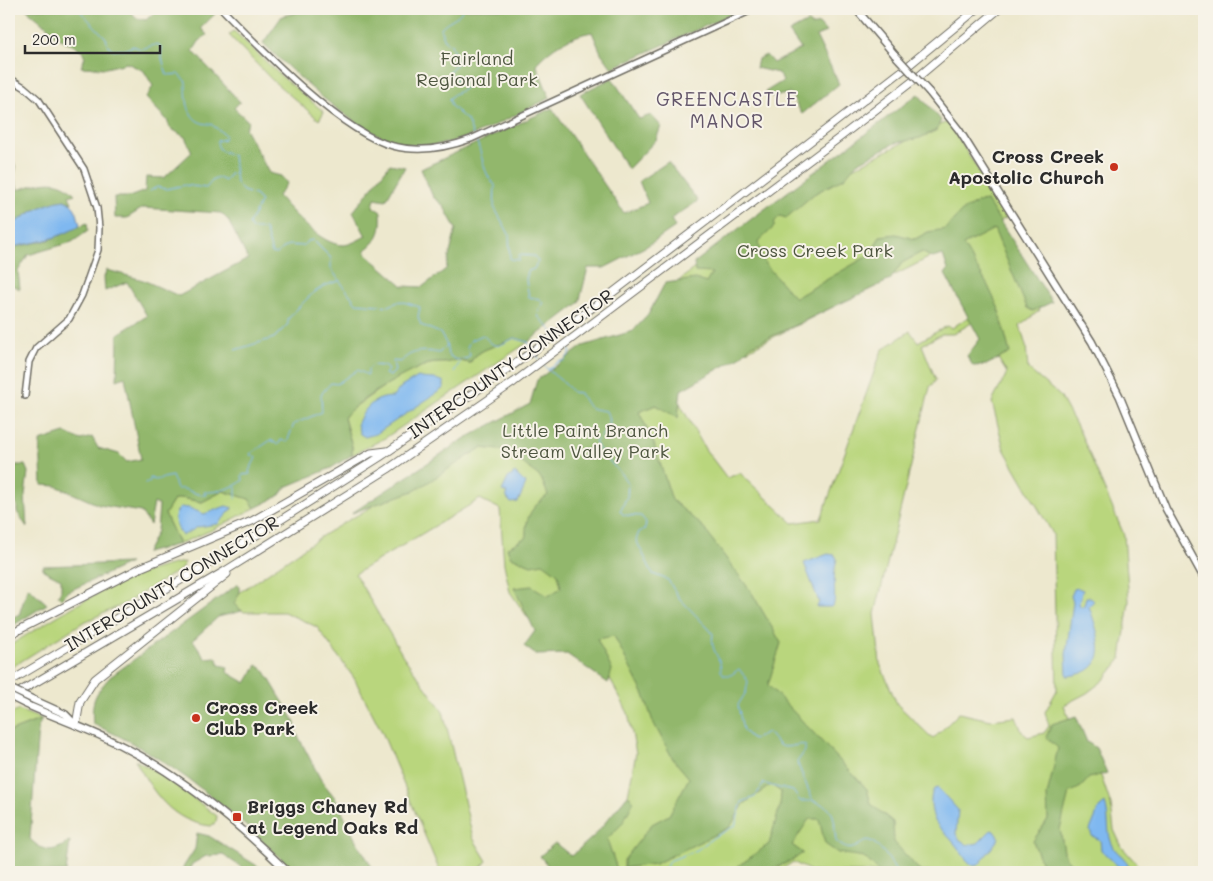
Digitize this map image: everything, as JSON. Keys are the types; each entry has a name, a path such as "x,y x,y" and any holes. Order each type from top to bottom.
{"highway":[{"name":"INTERCOUNTY CONNECTOR","path":"9,682 218,559 387,451 508,369 603,300 868,98 977,9"},
{"name":"INTERCOUNTY CONNECTOR","path":"9,697 34,686 259,550 388,469 514,382 609,313 910,83 999,9"},
{"path":"9,635 140,568 252,521 371,453 387,451"},
{"path":"76,725 80,702 94,679 259,550"}],"main road":[{"path":"856,9 929,92 959,130 1092,342 1120,397 1166,509 1204,578"},
{"path":"9,688 65,714 76,725"},
{"path":"9,697 124,747 183,782 262,847 288,872"}],"street":[{"path":"222,9 274,62 345,121 367,136 392,146 414,150 445,147 472,139 754,9"},
{"path":"9,78 24,87 38,100 84,169 97,208 99,228 98,250 82,296 68,318 36,348 29,362 25,396"}],"green space":[{"path":"26,9 128,9 137,18 146,20 158,9 210,9 215,14 201,28 207,35 200,40 193,51 240,102 234,108 249,122 245,128 269,173 281,176 287,183 278,196 316,234 334,244 343,245 366,236 353,212 390,164 405,167 386,200 375,198 373,207 381,212 381,224 377,238 365,250 367,255 403,286 422,287 446,269 456,229 443,205 433,197 421,169 552,108 624,213 648,203 639,181 668,162 698,201 671,219 675,227 647,246 604,268 588,268 579,303 528,342 514,338 484,350 474,357 470,363 456,360 426,365 394,380 359,404 344,418 352,446 352,455 331,468 286,487 279,496 255,508 249,499 223,491 202,502 181,498 174,500 165,514 179,544 146,553 157,531 159,505 154,503 150,525 141,512 99,505 56,486 42,485 40,441 65,433 81,440 92,437 98,448 119,454 127,462 141,459 125,377 117,380 118,334 147,316 127,282 105,291 104,277 107,270 143,280 179,296 248,259 228,220 221,213 143,208 127,218 115,218 114,197 129,197 145,191 146,177 164,178 192,152 185,137 170,128 167,120 146,98 153,86 144,71 127,63 106,68 81,67 85,57 82,50 55,36 50,29"},
{"name":"Fairland Regional Park","path":"298,9 743,9 612,68 601,53 592,32 569,39 548,52 536,64 550,98 469,136 455,141 423,146 389,139 359,124 316,92 263,43 282,16 296,13"},
{"path":"808,22 811,26 819,24 826,32 816,36 839,84 802,114 790,93 773,97 765,92 783,81 778,73 756,68 758,59 766,55 773,63 801,49 789,32"},
{"path":"234,31 280,75 324,112 319,120 271,79 229,35"},
{"path":"612,78 639,119 651,115 661,126 656,140 628,169 580,94"},
{"name":"Little Paint Branch Stream Valley Park","path":"918,94 941,120 937,130 920,138 895,143 857,163 844,178 814,194 786,218 780,216 775,221 774,227 758,242 765,264 795,298 871,254 880,236 896,234 915,239 928,232 945,229 962,211 978,202 987,201 1052,302 1033,311 1027,308 994,229 963,245 987,284 998,307 1010,353 986,365 973,366 967,356 980,339 945,274 948,270 943,255 932,258 922,252 902,263 890,280 751,346 740,357 681,390 678,418 656,405 639,412 653,441 672,500 702,526 752,593 781,643 768,685 867,789 871,804 893,822 894,842 921,872 879,872 864,857 838,853 825,844 819,819 809,819 792,845 803,853 777,867 751,872 730,872 769,844 780,806 781,792 771,785 744,804 730,827 655,864 624,868 624,860 652,824 669,815 689,778 673,759 653,722 644,695 614,636 597,639 612,670 608,683 567,654 536,655 524,646 535,631 514,588 532,586 548,596 561,588 558,574 543,563 531,565 511,557 507,548 526,537 528,518 534,508 548,495 541,478 508,451 481,448 416,490 352,513 464,439 530,404 537,380 583,346 633,331 648,315 665,283 696,279 706,283 712,273 695,272 694,263"},
{"path":"948,122 1008,217 996,223 1040,310 1020,326 1026,346 1028,369 1060,396 1080,432 1124,535 1129,601 1121,659 1104,680 1087,693 1064,705 1076,737 1097,764 1111,805 1114,830 1122,847 1144,872 813,872 793,862 778,872 559,872 596,837 628,795 636,753 628,713 611,681 528,618 510,592 504,564 500,509 480,499 355,574 403,656 443,711 473,838 487,861 477,872 440,872 382,732 354,678 317,627 284,612 244,612 233,604 240,592 325,534 510,426 662,314 654,302 731,237 827,181 936,126","holes":["944,250 968,317 952,328 947,326 918,342 910,331 882,350 821,519 793,523 740,473 727,478 705,449 672,389","975,321 1007,373 992,402 1004,449 1053,534 1057,690 1045,712 1049,726 1044,733 1028,737 1022,732 1016,717 990,720 959,713 933,739 897,704 880,664 875,614 930,387 936,380 922,345 942,334 953,334"]},
{"path":"9,151 16,168 14,177 18,190 48,182 62,184 75,194 69,196 72,203 64,200 32,211 9,227"},
{"path":"87,223 88,231 72,242 28,255 18,271 20,289 9,284 9,248 49,240"},
{"path":"514,338 528,342 385,438 352,455 352,446 344,418 349,411 386,385 416,369 430,364 456,360 470,363 474,357 484,350"},
{"path":"9,465 25,465 28,472 25,495 27,527 17,512 17,506 11,495"},
{"path":"223,491 249,499 255,508 179,544 165,514 174,500 181,498 202,502"},
{"path":"185,562 181,569 124,604 82,623 9,669 9,646 50,621 117,584 140,574"},
{"path":"130,563 67,592 61,599 58,596 61,590 61,579 43,570 43,566"},
{"path":"238,584 240,592 234,604 242,611 218,617 193,640 205,658 216,657 220,665 228,667 227,672 246,683 257,665 264,670 295,722 296,732 321,780 336,799 354,837 375,872 295,872 249,828 200,788 148,753 121,737 93,724 93,704 100,689 110,677"},
{"path":"28,587 47,604 9,628 9,618 19,615"},
{"path":"18,710 42,719 9,732 9,716"},
{"path":"1076,716 1087,742 1096,748 1107,773 1089,778 1081,787 1069,793 1060,829 1065,857 1079,872 1045,872 1033,841 1048,819 1047,796 1058,748 1046,737 1052,724"},
{"path":"42,719 38,727 30,839 40,847 49,850 59,848 70,841 66,872 9,872 9,732"},
{"path":"135,760 161,774 217,816 216,822 211,826 197,823 185,819 174,812 156,794"},
{"path":"628,795 634,801 622,824 607,839 617,869 608,872 553,872 540,856 555,843 571,856 594,836"},
{"path":"197,833 209,836 267,872 249,872 223,855 206,856 192,864 188,872 180,872 195,849"}],"water":[{"path":"64,200 74,207 80,225 55,237 9,248 9,227 42,207"},
{"path":"418,377 441,380 444,382 444,388 376,434 365,437 360,434 357,425 363,413 370,405 380,399 393,397 401,387"},
{"path":"515,473 526,484 518,502 511,503 507,498 506,492 502,491 508,478"},
{"path":"226,506 233,508 218,524 198,527 182,536 176,525 175,518 180,507 189,508 204,514"},
{"path":"828,554 835,555 837,559 834,604 831,607 817,607 819,602 804,563"},
{"path":"1074,589 1083,590 1079,603 1081,607 1084,605 1086,597 1090,597 1094,601 1089,606 1099,640 1099,651 1097,660 1092,668 1082,673 1067,676 1066,654 1073,602 1071,596"},
{"path":"938,788 958,810 956,834 959,839 968,845 978,843 991,830 999,838 979,865 974,866 968,861 938,826 932,812 931,798 934,789"},
{"path":"1105,803 1111,841 1129,868 1123,871 1101,850 1100,840 1092,836 1090,830 1099,808"}],"waterway":[{"path":"78,9 106,38 108,45 112,49 124,50 133,46 141,49 158,44 162,48 161,55 167,75 179,74 186,82 188,104 193,116 197,121 211,124 225,135 224,139 217,141 221,150 233,156 236,183 243,191 255,195 261,201 249,224 252,229 265,229 272,253 276,254 288,245 303,246 307,241 313,240 331,258 331,269 356,303 389,306 400,301 420,307 418,317 421,325 440,333 446,343 448,355 456,360 468,358 470,355 467,347 471,340 483,335 497,346 514,338 528,342 531,347"},
{"path":"463,9 459,15 440,29 446,42 451,44 457,63 449,73 456,80 465,80 467,85 449,99 451,106 467,120 474,137"},
{"path":"476,140 488,176 495,185 494,207 509,234 510,259 519,260 519,255 534,256 538,261 534,269 528,271 526,280 529,297 540,299 543,304 538,316 553,332"},
{"path":"150,191 157,187 166,189 185,185 206,188 213,180 219,178 225,181 230,174 236,173"},
{"path":"235,350 274,338 288,324 288,319 310,296 323,287 339,281"},
{"path":"548,370 559,361 564,361 571,352 566,346"},
{"path":"144,484 150,482 150,478 155,480 172,476 177,489 184,489 202,495 206,495 204,492 230,488 243,480 242,475 250,474 249,471 256,458 250,454 271,440 278,445 281,440 287,442 294,424 322,412 321,394 331,383 337,384 357,370 368,375 368,369 373,365 384,366 388,370 385,374 390,376 395,371 393,361 401,362 409,355 418,352 439,353 445,347"},
{"path":"535,353 540,360"},
{"path":"454,372 460,362"},
{"path":"542,363 572,392 580,393 585,403 590,407 606,411 609,420 607,428 595,442 628,484 627,497 620,511 624,515 641,516 646,522 645,529 639,532 636,540 653,574 668,580 679,598 713,634 714,649 724,675 731,675 739,669 748,681 746,692 738,705 743,730 753,740 767,732 782,746 805,745 805,751 797,762 813,801 827,807 831,811 836,841 846,848 856,847 868,840 872,842 885,853 896,872"},
{"path":"236,487 236,499"},
{"path":"659,872 665,869 669,861 697,850 714,837 735,826 742,802 755,797 764,783 793,791 800,801 811,801"}],"place":[{"name":"Cross Creek Apostolic Church","path":"1114,167"},
{"name":"Cross Creek Club Park","path":"196,718"},
{"name":"Briggs Chaney Rd at Legend Oaks Rd","path":"237,817"}],"district":[{"name":"GREENCASTLE MANOR","path":"727,110"}],"park label":[{"name":"Cross Creek Park","path":"815,251"}]}
